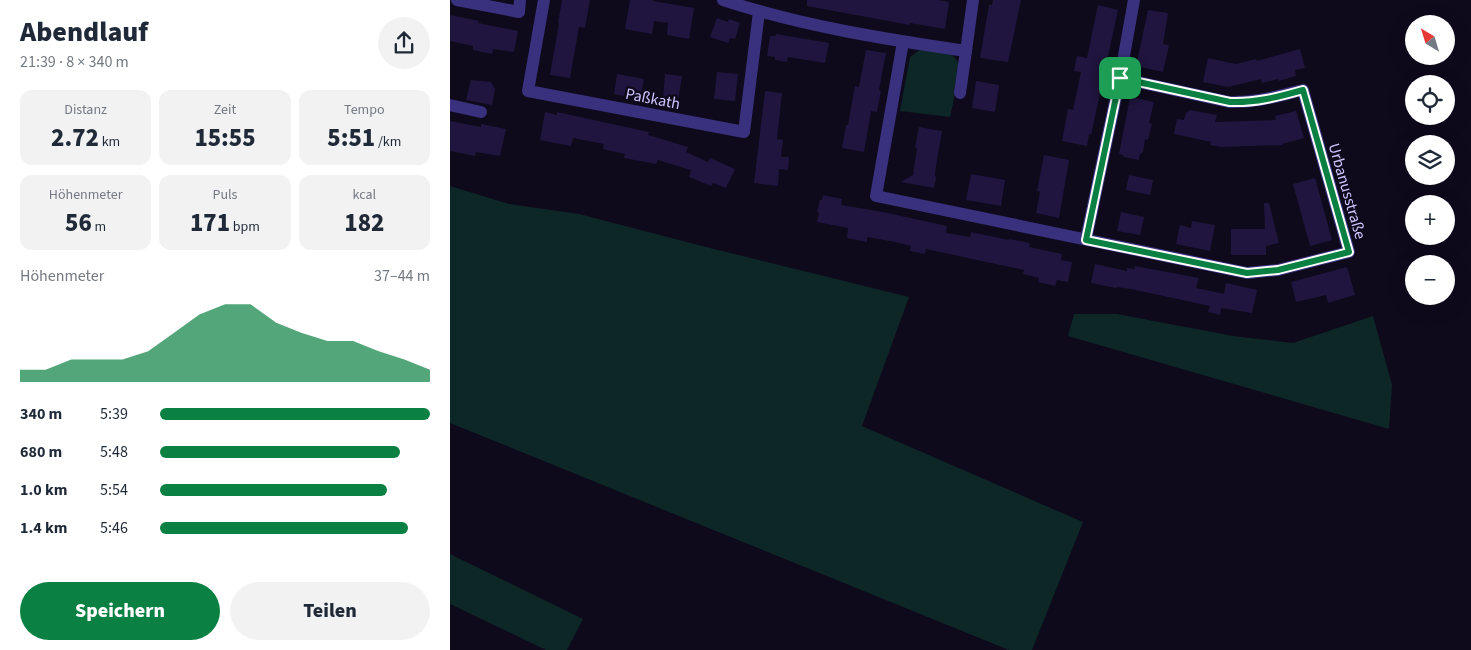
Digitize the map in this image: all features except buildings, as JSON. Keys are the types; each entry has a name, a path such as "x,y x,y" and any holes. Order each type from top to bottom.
{"street":[{"path":"457,0 518,12 520,0"},
{"name":"Paßkath","path":"544,0 528,91 744,132 759,12"},
{"path":"723,0 800,23 903,42 966,51"},
{"path":"960,93 973,0"},
{"path":"1086,240 1120,78 1134,0"},
{"name":"Urbanusstraße","path":"903,42 876,196 1247,273 1278,270 1349,252 1303,90 1246,103 1230,102 1120,78"},
{"path":"450,105 482,112"}],"green space":[{"path":"921,49 952,54 960,65 950,117 900,111 910,57"},
{"path":"450,186 509,204 579,214 909,297 862,426 1083,522 1032,650 1009,650 450,423"},
{"path":"1074,314 1117,314 1233,336 1293,343 1373,316 1392,385 1389,429 1068,336"},
{"path":"450,554 583,619 567,650 546,650 450,604"}],"route":[{"path":"1120,78 1230,102 1246,103 1303,90 1349,252 1278,270 1247,273 1086,240 1120,78"}]}
